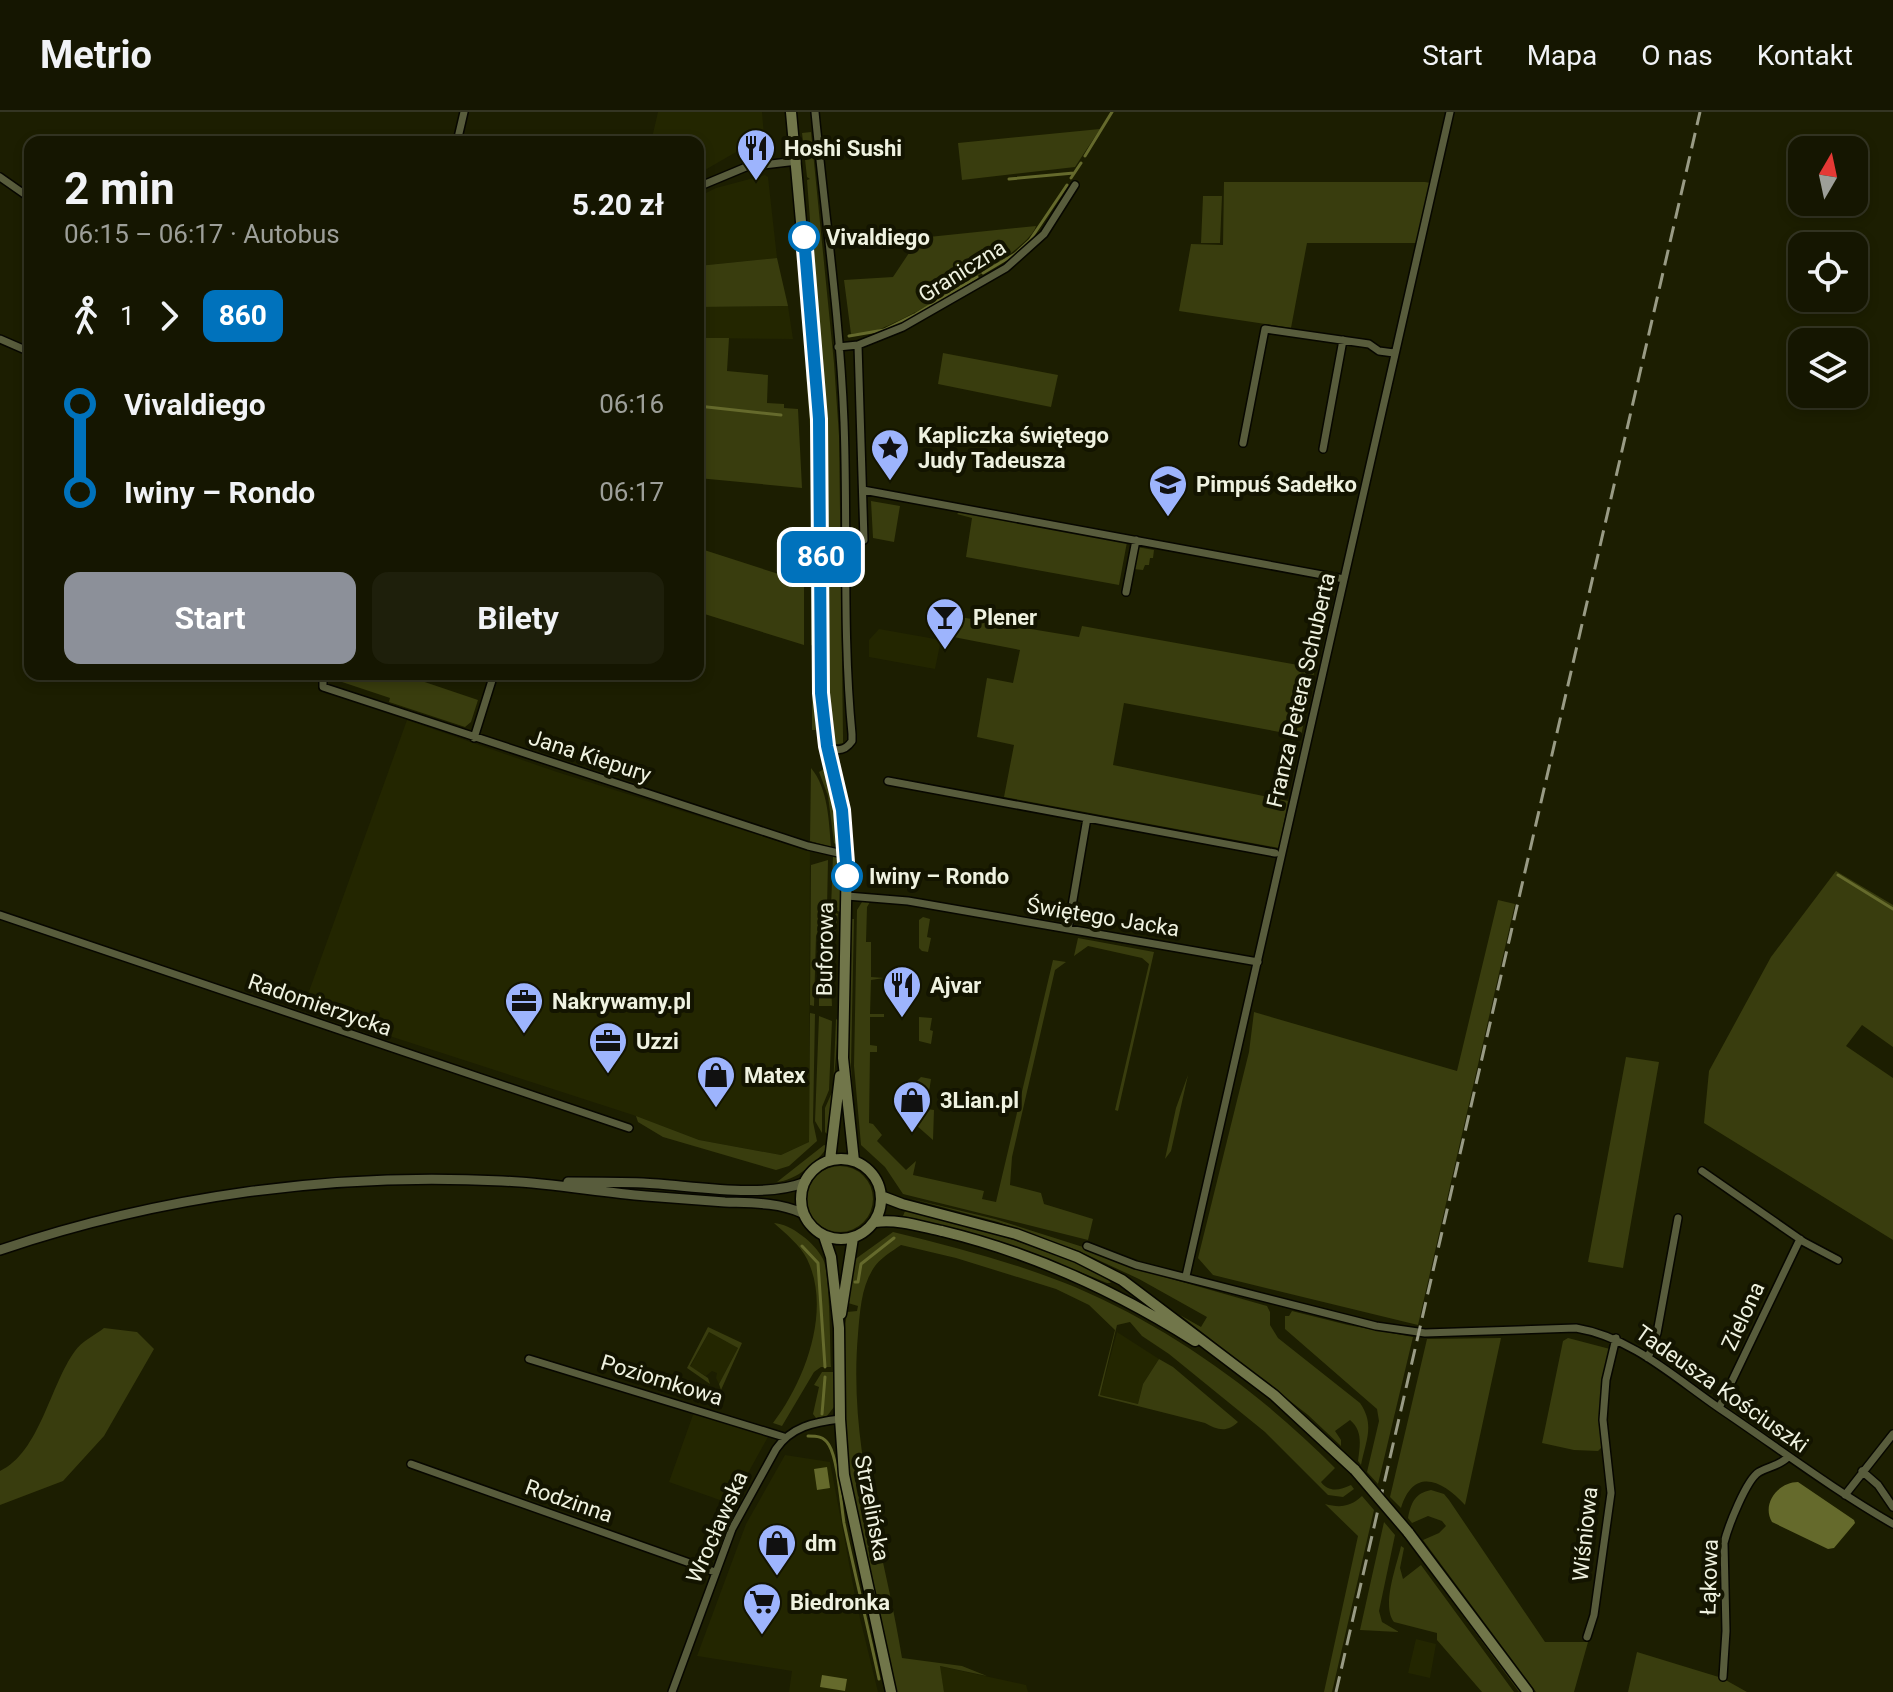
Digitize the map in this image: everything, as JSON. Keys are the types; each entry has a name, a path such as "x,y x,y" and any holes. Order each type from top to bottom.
{"main road":[{"name":"Buforowa","path":"791,112 819,419 821,693 827,746 842,810 847,855 843,1058 830,1160"},
{"name":"Buforowa","path":"843,1058 854,1161"},
{"path":"830,1160 854,1161 873,1175 881,1196 881,1207 875,1222 853,1238 843,1240 824,1236 807,1223 802,1213 803,1183 818,1165 830,1160"},
{"path":"881,1196 1016,1234 1086,1261 1145,1295 1258,1382 1312,1427 1355,1470 1408,1532 1528,1692"},
{"path":"875,1222 898,1221 953,1234 1012,1251 1072,1274 1148,1311 1258,1382"},
{"name":"Strzelińska","path":"824,1236 831,1257 839,1328 844,1475 891,1692"},
{"name":"Strzelińska","path":"839,1328 853,1238"}],"street":[{"path":"458,136 464,112"},
{"path":"815,112 838,347 845,458 847,664 852,734 852,741 844,749 827,746"},
{"name":"Franza Petera Schuberta","path":"1186,1276 1450,112"},
{"path":"704,184 746,167 797,161"},
{"path":"0,177 24,194"},
{"name":"Graniczna","path":"838,347 858,345 930,312 1006,268 1044,234 1075,185"},
{"path":"1243,443 1265,329 1369,344 1379,351 1394,353"},
{"path":"0,339 24,349"},
{"path":"1323,449 1343,340"},
{"path":"858,345 864,540"},
{"path":"863,490 1344,579"},
{"path":"1126,592 1136,540"},
{"name":"Jana Kiepury","path":"323,680 323,687 474,738 808,846 847,855"},
{"path":"474,738 492,680"},
{"path":"888,781 1275,853"},
{"path":"1068,929 1087,818"},
{"name":"Świętego Jacka","path":"847,896 894,899 1258,962"},
{"name":"Radomierzycka","path":"0,915 629,1128"},
{"path":"1702,1171 1800,1239 1838,1260"},
{"path":"0,1250 79,1226 182,1202 303,1184 413,1180 641,1183 783,1189 803,1183"},
{"path":"520,1182 645,1196 772,1205 802,1213"},
{"path":"1648,1358 1657,1333 1678,1218"},
{"name":"Zielona","path":"1719,1408 1800,1239"},
{"name":"Tadeusza Kościuszki","path":"1087,1246 1136,1265 1327,1315 1425,1333 1576,1328 1616,1338 1788,1457 1893,1524"},
{"name":"Wiśniowa","path":"1587,1637 1594,1615 1611,1493 1603,1420 1606,1380 1616,1338"},
{"name":"Poziomkowa","path":"529,1359 784,1437"},
{"path":"784,1437 801,1427 840,1419"},
{"path":"1845,1495 1893,1434"},
{"name":"Wrocławska","path":"672,1692 732,1529 750,1491 784,1437"},
{"name":"Łąkowa","path":"1723,1677 1726,1631 1724,1543 1727,1530 1756,1473 1781,1464 1788,1457"},
{"name":"Rodzinna","path":"411,1464 715,1572"},
{"path":"1862,1471 1878,1485 1893,1507"}],"shaded area":[{"path":"658,112 762,112 764,136 704,171 704,136 652,136"},
{"path":"1100,129 1075,167 962,180 958,143"},
{"path":"811,132 839,436 843,743 834,745 827,679 826,435 807,180 810,179 807,177 802,133"},
{"path":"765,175 768,177 777,258 704,265 704,194"},
{"path":"1224,182 1431,183 1416,243 1307,243 1291,328 1179,311 1191,244 1223,245"},
{"path":"1203,196 1222,196 1220,243 1201,243"},
{"path":"1036,226 1029,238 1013,252 938,300 875,331 851,334 844,280 893,277 919,238"},
{"path":"777,258 788,306 704,307 704,265"},
{"path":"788,306 793,339 704,338 704,307"},
{"path":"704,338 729,338 727,371 768,375 767,403 798,409 802,488 704,479"},
{"path":"943,353 1058,375 1051,407 938,384"},
{"path":"806,373 810,374 814,440 815,554 811,558 811,440"},
{"path":"871,501 900,506 894,542 873,538"},
{"path":"960,511 1127,542 1119,585 966,557 972,518 957,514"},
{"path":"1137,547 1154,550 1153,558 1143,570 1133,569"},
{"path":"704,550 804,580 804,645 704,614"},
{"path":"811,572 815,576 813,646 811,645"},
{"path":"942,614 1079,637 1082,626 1315,668 1301,736 1124,703 1113,765 1288,801 1279,848 1004,797 1014,745 977,737 987,678 1013,683 1020,650 938,634"},
{"path":"879,629 941,640 935,669 869,657 869,640"},
{"path":"812,655 816,730 812,730"},
{"path":"336,680 419,680 478,700 471,722 465,727 389,702 390,698"},
{"path":"407,720 557,772 810,851 809,1142 781,1155 699,1140 633,1115 303,1008"},
{"path":"811,768 824,795 831,847 810,841"},
{"path":"824,769 837,817 840,847 834,843 828,796 819,772"},
{"path":"833,855 841,856 840,912 831,908"},
{"path":"828,860 827,909 816,936 814,1006 810,1005 811,865"},
{"path":"1836,871 1893,905 1893,1047 1862,1025 1846,1046 1893,1078 1893,1240 1704,1123 1709,1071 1771,957"},
{"path":"1498,900 1515,904 1418,1325 1213,1275 1198,1258 1249,1052 1254,1012 1457,1071"},
{"path":"862,902 870,902 867,907 866,942 871,942 871,977 884,978 871,980 870,1014 884,1014 884,1017 870,1017 870,1045 877,1046 877,1052 870,1052 869,1123 882,1135 877,1141 906,1170 916,1161 913,1175 984,1191 982,1199 996,1202 1053,960 1066,962 1055,970 1012,1157 1010,1185 1041,1193 1044,1204 1093,1219 1088,1240 903,1194 885,1167 861,1145 854,1066 857,910"},
{"path":"830,911 838,914 830,961 832,1006 819,1006 819,938"},
{"path":"923,917 930,919 928,952 919,948 919,920"},
{"path":"851,919 854,919 851,1066 856,1135 848,1067"},
{"path":"1078,938 1154,952 1118,1111 1115,1110 1149,964 1142,958 1088,946 1074,956"},
{"path":"810,1013 815,1014 813,1122 817,1141 789,1166 776,1170 663,1137 638,1122 636,1116 699,1140 781,1155 809,1142"},
{"path":"819,1016 832,1021 829,1090 822,1107 822,1133 815,1121"},
{"path":"919,1017 932,1018 931,1044 919,1041"},
{"path":"836,1019 839,1021 833,1090"},
{"path":"1626,1057 1659,1062 1623,1268 1588,1262"},
{"path":"1188,1075 1171,1151 1165,1159 1176,1108"},
{"path":"921,1077 931,1079 927,1105 917,1100 917,1081"},
{"path":"833,1090 829,1136 825,1132 825,1108"},
{"path":"920,1108 934,1110 933,1140 908,1118 916,1117"},
{"path":"824,1145 828,1146 806,1169 777,1182"},
{"path":"840,1166 853,1168 868,1181 873,1199 871,1212 858,1227 840,1232 827,1230 812,1217 807,1199 809,1186 822,1171"},
{"path":"908,1198 995,1219 1083,1247 1133,1268 1267,1306 1270,1325 1278,1338 1360,1403 1365,1411 1367,1440 1361,1465 1358,1461 1359,1434 1350,1420 1335,1431 1341,1446 1308,1415 1180,1315 1201,1327 1207,1317 1139,1279 1079,1251 998,1222"},
{"path":"905,1211 1032,1246 1094,1270 1111,1283 1006,1245 903,1216"},
{"path":"774,1223 795,1231 823,1259 829,1311 831,1367 821,1367 814,1372 782,1426 773,1423 785,1406 804,1366 816,1322 817,1300 807,1259"},
{"path":"893,1232 1053,1278 1147,1322 1214,1365 1307,1440 1335,1468 1321,1482 1324,1485 1335,1490 1351,1485 1354,1489 1343,1497 1328,1495 1265,1432 1169,1354 1142,1336 1130,1322 1117,1325 1100,1395 1138,1404 1143,1384 1159,1359 1173,1367 1238,1422 1230,1428 1218,1429 1098,1396 1115,1330 1089,1305 1056,1289 956,1258 901,1245 882,1258 873,1269 860,1309 856,1376 858,1418 870,1498 902,1658 962,1666 987,1676 940,1666 944,1692 896,1692 885,1655 852,1487 842,1382 847,1312 857,1311 858,1306 848,1303 854,1260"},
{"path":"1292,1311 1413,1337 1378,1484 1367,1472 1379,1421 1377,1409 1285,1329 1285,1316"},
{"path":"708,1327 742,1343 721,1390 719,1384 738,1348 709,1332 690,1366 708,1378 710,1384 687,1368"},
{"path":"104,1328 137,1332 154,1349 104,1436 63,1481 0,1505 0,1471 14,1462 35,1434 75,1351"},
{"path":"709,1332 738,1348 719,1384 717,1373 712,1371 706,1376 690,1367"},
{"path":"1117,1332 1159,1359 1143,1384 1138,1404 1100,1395"},
{"path":"1501,1338 1465,1505 1439,1484 1421,1482 1413,1486 1401,1508 1390,1497 1427,1339"},
{"path":"1568,1338 1610,1349 1601,1394 1601,1448 1598,1451 1574,1450 1542,1443 1563,1341"},
{"path":"822,1372 835,1372 834,1407 827,1416 816,1418 813,1414 819,1387 814,1385"},
{"path":"694,1412 769,1435 731,1504 669,1482"},
{"path":"785,1455 830,1462 857,1606 878,1692 789,1692 792,1671 697,1656 746,1524"},
{"path":"827,1467 830,1488 817,1490 814,1469"},
{"path":"1798,1482 1854,1520 1855,1523 1834,1548 1828,1549 1772,1522 1770,1501 1784,1486"},
{"path":"1431,1490 1444,1494 1449,1500 1545,1642 1588,1642 1574,1692 1536,1692 1423,1540 1446,1526 1442,1521 1428,1516 1412,1523 1408,1518 1415,1500"},
{"path":"1362,1496 1374,1510 1332,1692 1324,1692 1358,1536 1325,1504 1345,1506"},
{"path":"1384,1522 1395,1535 1379,1611 1382,1622 1399,1632 1360,1630"},
{"path":"1401,1546 1404,1548 1400,1568 1403,1579 1421,1565 1514,1692 1482,1692 1437,1640 1437,1633 1394,1622 1390,1615 1389,1596"},
{"path":"1423,1562 1521,1692 1519,1692"},
{"path":"1416,1639 1436,1644 1430,1678 1408,1673"},
{"path":"1637,1652 1722,1678 1747,1692 1628,1692"},
{"path":"939,1666 1026,1685 1028,1692 944,1692"},
{"path":"822,1675 847,1679 845,1691 820,1687"}],"waterway":[{"path":"1085,156 1112,112"},
{"path":"1071,178 1081,163"},
{"path":"1009,179 1074,173"},
{"path":"983,273 1015,254 1030,240 1067,185"},
{"path":"916,314 977,277"},
{"path":"849,336 884,330 914,315"},
{"path":"704,407 781,415"},
{"path":"1838,875 1893,909"},
{"path":"855,1282 858,1282 861,1264 894,1238"},
{"path":"802,1246 818,1263 825,1367"},
{"path":"822,1414 825,1377"},
{"path":"808,1436 825,1440 832,1452 844,1523 879,1679"}],"railway":[{"path":"1336,1692 1700,112"}],"bus line":[{"name":"860","path":"804,237 819,419 821,693 829,761 842,810 847,876"}],"place":[{"name":"Hoshi Sushi","path":"756,182"},
{"name":"Vivaldiego","path":"804,237"},
{"name":"Kapliczka świętego Judy Tadeusza","path":"890,482"},
{"name":"Pimpuś Sadełko","path":"1168,518"},
{"name":"Plener","path":"945,651"},
{"name":"Iwiny – Rondo","path":"847,876"},
{"name":"Ajvar","path":"902,1019"},
{"name":"Nakrywamy.pl","path":"524,1035"},
{"name":"Uzzi","path":"608,1075"},
{"name":"Matex","path":"716,1109"},
{"name":"3Lian.pl","path":"912,1134"},
{"name":"dm","path":"777,1577"},
{"name":"Biedronka","path":"762,1636"}]}
